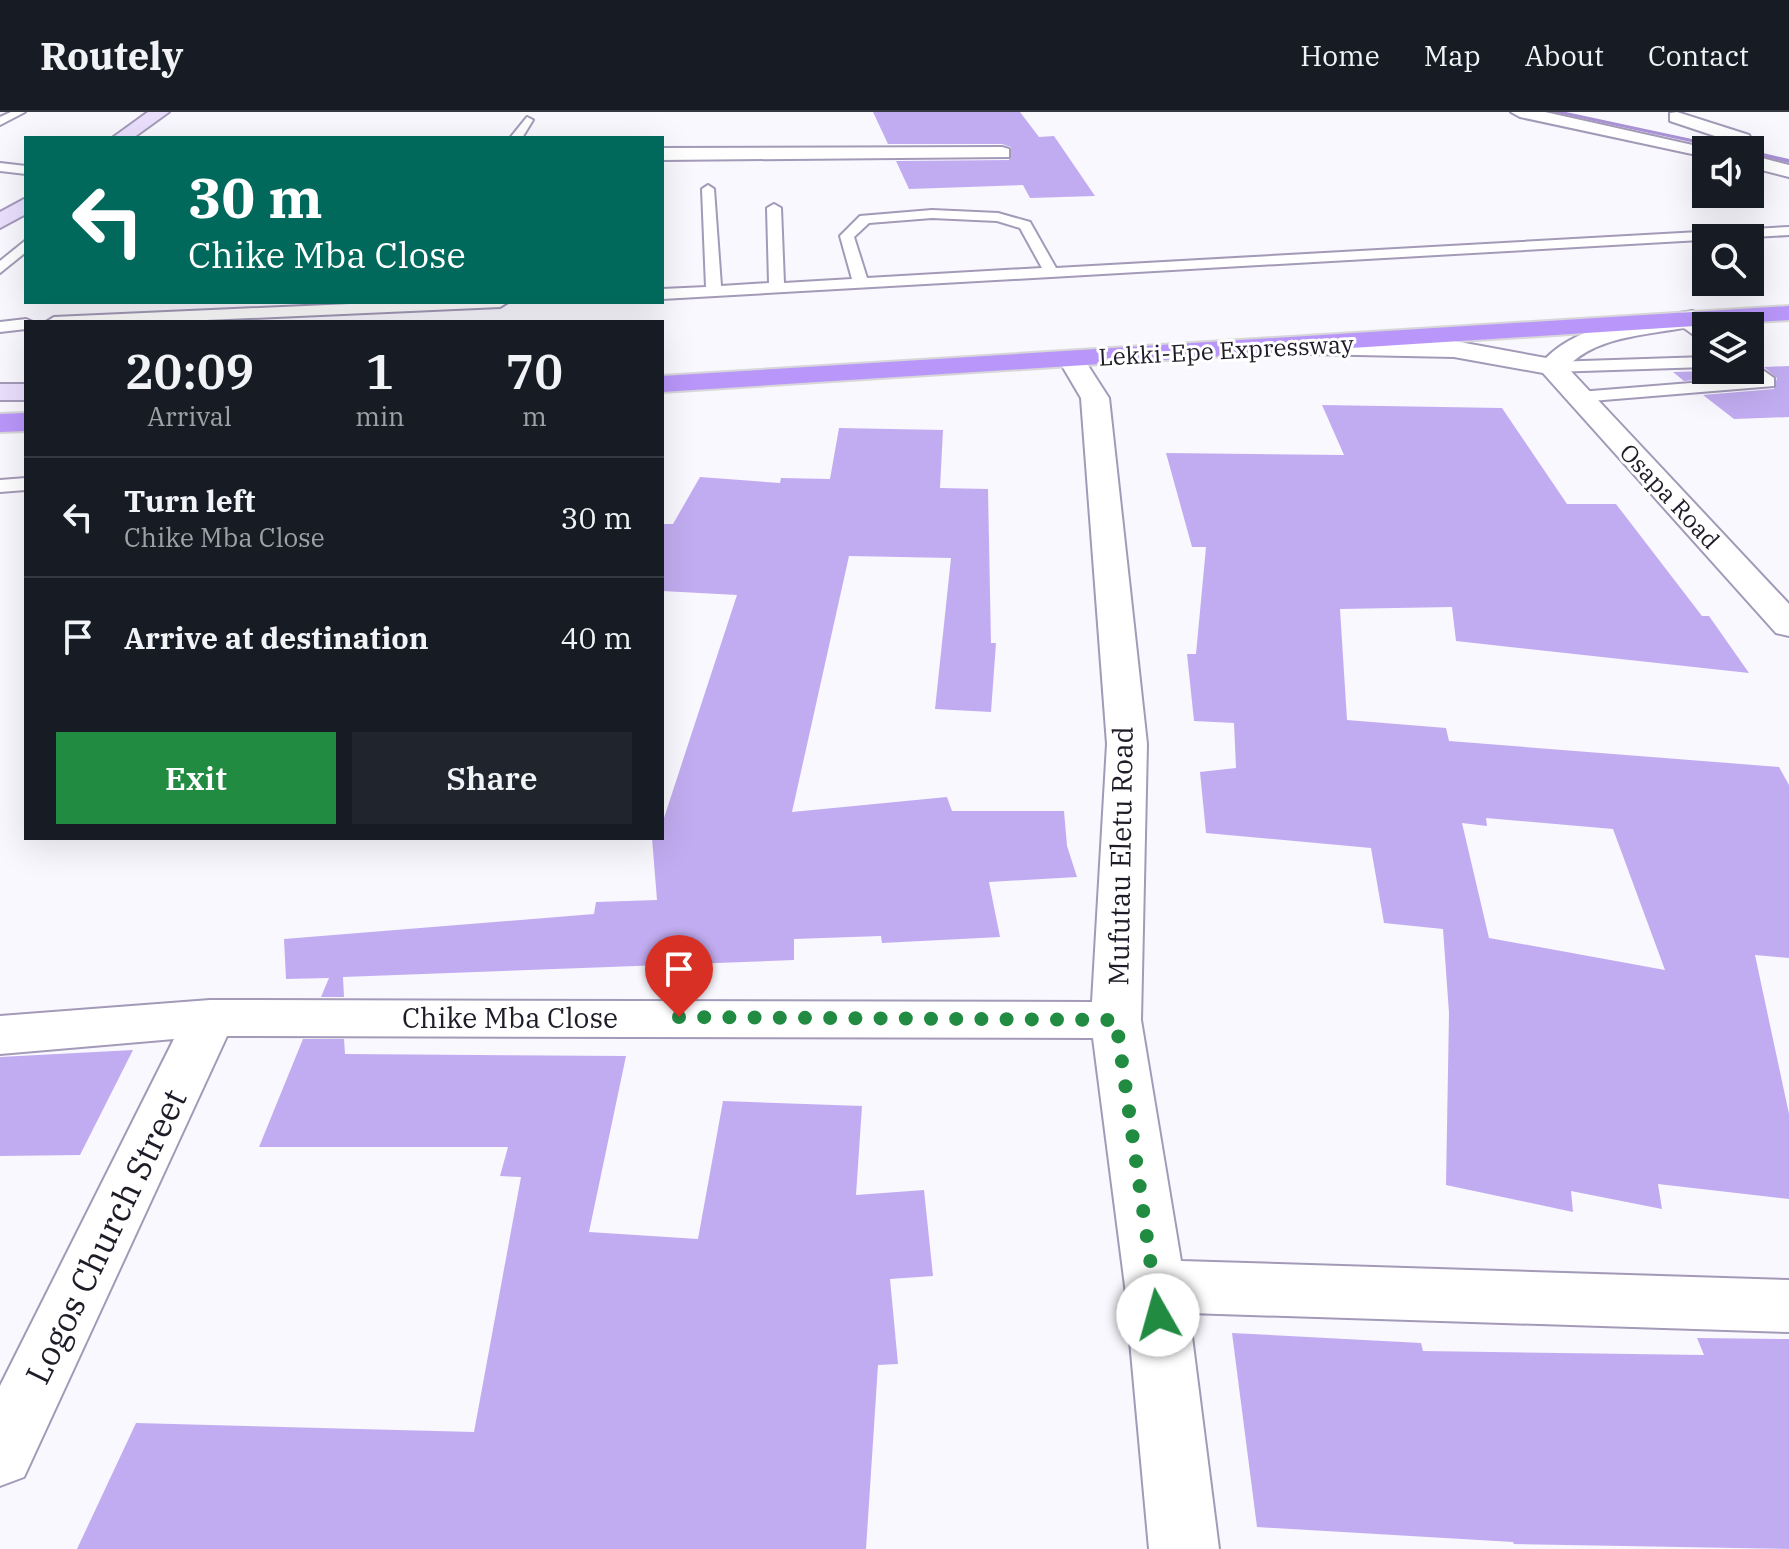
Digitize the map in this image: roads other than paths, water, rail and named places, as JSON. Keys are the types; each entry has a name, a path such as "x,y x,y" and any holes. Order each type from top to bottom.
{"highway":[{"path":"1440,310 1789,289"},
{"name":"Lekki-Epe Expressway","path":"1764,316 1789,313"},
{"name":"Lekki-Epe Expressway","path":"664,384 1692,326"},
{"path":"0,393 24,392"},
{"path":"0,423 24,422"}],"street":[{"path":"124,136 160,112"},
{"path":"1520,112 1692,148"},
{"path":"1662,112 1733,136"},
{"path":"664,154 1002,153"},
{"path":"1764,165 1789,171"},
{"path":"0,222 24,205"},
{"path":"1298,346 1454,349 1552,367 1571,348 1599,336 1692,326"},
{"name":"Mufutau Eletu Road","path":"1071,359 1095,398 1127,744 1116,1020 1155,1286 1184,1549"},
{"name":"Osapa Road","path":"1552,367 1789,625"},
{"name":"Chike Mba Close","path":"0,1035 210,1018 1116,1020"},
{"name":"Logos Church Street","path":"0,1455 210,1018"},
{"path":"1155,1286 1789,1306"}],"lane":[{"path":"0,122 19,112"},
{"path":"517,136 527,120"},
{"path":"0,167 24,170"},
{"path":"708,189 714,291"},
{"path":"774,208 777,288"},
{"path":"861,283 847,236 865,219 932,214 998,217 1025,225 1051,272"},
{"path":"664,294 1789,231"},
{"path":"0,241 24,242"},
{"path":"2,267 24,244"},
{"path":"2,267 24,264"},
{"path":"89,319 100,304"},
{"path":"77,320 452,304"},
{"path":"0,327 24,324"},
{"path":"1552,367 1692,362"},
{"path":"1579,397 1743,384"},
{"path":"0,486 24,484"}],"waterway":[{"path":"1556,112 1692,140"},
{"path":"1764,155 1789,161"}]}
